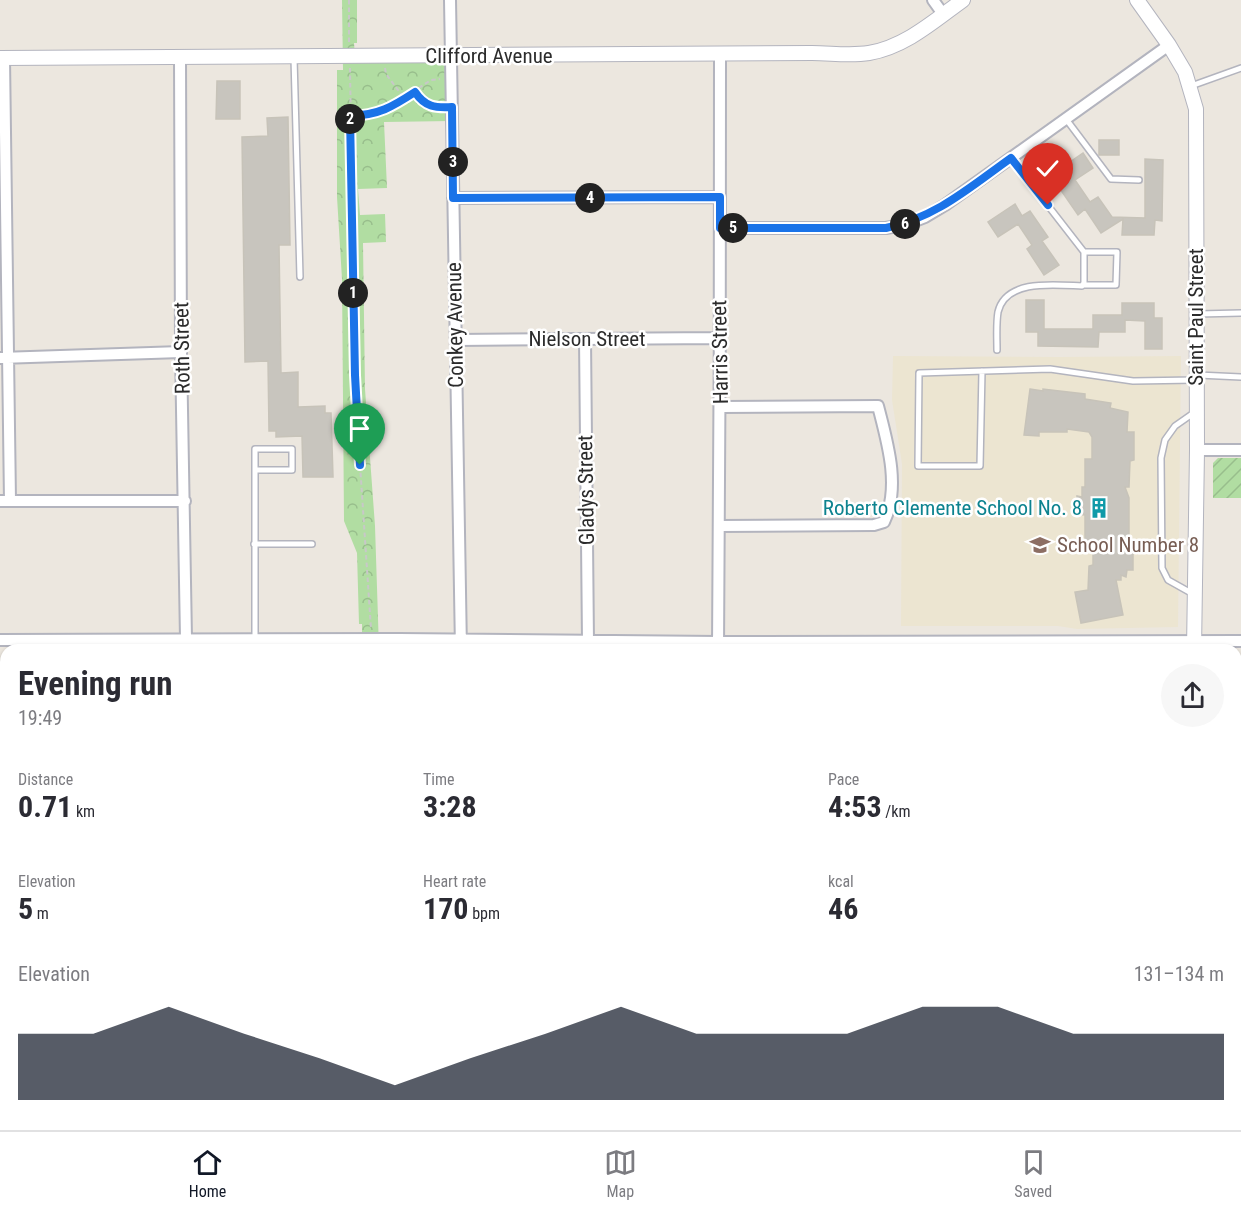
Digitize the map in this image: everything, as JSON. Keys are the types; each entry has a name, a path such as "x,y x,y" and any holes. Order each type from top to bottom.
{"main road":[{"name":"Clifford Avenue","path":"2,58 868,53 894,46 911,37 963,0"},
{"name":"Saint Paul Street","path":"1137,0 1185,72 1196,109 1197,450 1194,644"}],"street":[{"name":"Conkey Avenue","path":"450,0 461,644"},
{"path":"933,0 943,14"},
{"path":"720,228 886,228 907,224 925,217 1169,45"},
{"name":"Harris Street","path":"718,644 721,407 719,338 720,54"},
{"path":"2,58 5,501 185,501"},
{"name":"Roth Street","path":"180,58 181,352 186,639"},
{"path":"453,198 720,197"},
{"name":"Nielson Street","path":"456,340 719,338"},
{"name":"Gladys Street","path":"585,339 588,641"},
{"path":"4,358 181,352"},
{"path":"719,526 881,524 891,509 891,459 878,406 721,407"},
{"path":"1197,450 1241,450"},
{"path":"0,640 371,639 446,644"},
{"path":"493,644 588,641 666,644"},
{"path":"1206,644 1241,641"}],"lane":[{"path":"294,57 300,277"},
{"path":"1189,87 1241,68"},
{"path":"1066,119 1111,179 1139,180"},
{"path":"1011,158 1084,252 1083,285"},
{"path":"997,350 998,313 1002,304 1011,295 1030,285 1116,285 1117,252 1084,252"},
{"path":"1196,314 1241,313"},
{"path":"982,371 980,466 918,466 919,373 982,371 1050,369 1133,381 1241,377"},
{"path":"1195,595 1168,580 1162,568 1161,458 1165,440 1175,426 1197,411"},
{"path":"255,470 292,470 292,449 255,449 255,470 255,639"},
{"path":"255,544 312,544"}],"path":[{"path":"349,0 355,390 371,639"},
{"path":"385,56 385,72 404,99"},
{"path":"350,116 374,114 390,108 430,80 452,79"},
{"path":"415,92 422,101 431,106 452,107"}],"shaded area":[{"name":"School Number 8","path":"893,356 1181,356 1178,627 1077,629 1058,626 901,626 902,464 892,400"}],"green space":[{"path":"342,0 357,0 355,56 451,56 452,121 384,122 387,188 358,189 360,215 385,214 386,242 363,243 365,389 375,526 379,644 362,644 362,624 359,624 357,553 344,521 342,279 337,197 337,70 343,70"},
{"path":"1218,458 1241,458 1241,498 1213,498 1213,463"}],"building":[{"path":"217,81 240,81 240,119 216,119"},
{"path":"288,117 290,245 279,245 281,373 298,372 298,407 325,406 325,413 331,413 333,477 303,477 302,436 276,437 276,431 269,431 268,361 245,362 242,137 268,136 267,118"},
{"path":"1099,140 1119,140 1119,155 1099,155"},
{"path":"1083,153 1093,168 1075,180 1090,202 1098,197 1112,217 1145,218 1145,159 1163,160 1162,221 1155,220 1154,235 1122,235 1123,219 1101,233 1085,209 1078,215 1060,189 1066,184 1057,171"},
{"path":"1015,204 1022,216 1030,211 1048,237 1042,241 1059,265 1044,275 1027,249 1032,245 1018,224 998,237 988,222"},
{"path":"1026,300 1044,300 1044,329 1093,329 1093,315 1122,315 1122,303 1154,303 1154,318 1162,318 1162,349 1145,349 1145,321 1125,320 1125,332 1099,332 1098,347 1038,346 1038,332 1026,332"},
{"name":"Roberto Clemente School No. 8","path":"1030,389 1085,394 1085,399 1111,403 1110,408 1128,412 1127,432 1134,432 1134,460 1130,461 1129,487 1125,487 1129,498 1129,541 1133,542 1133,570 1127,570 1126,577 1121,575 1121,580 1116,580 1123,615 1081,623 1075,592 1088,590 1089,566 1093,565 1093,542 1085,542 1085,515 1077,514 1077,496 1082,497 1082,487 1085,487 1085,459 1092,459 1092,437 1089,432 1067,429 1067,432 1039,432 1039,436 1024,435"}],"place":[{"name":"Roberto Clemente School No. 8","path":"1099,508"},
{"name":"School Number 8","path":"1040,545"}],"route":[{"path":"360,465 355,375 350,116 383,111 415,92 426,104 440,108 452,107 453,198 720,197 720,228 886,228 907,224 925,217 1011,158 1048,205"}]}
